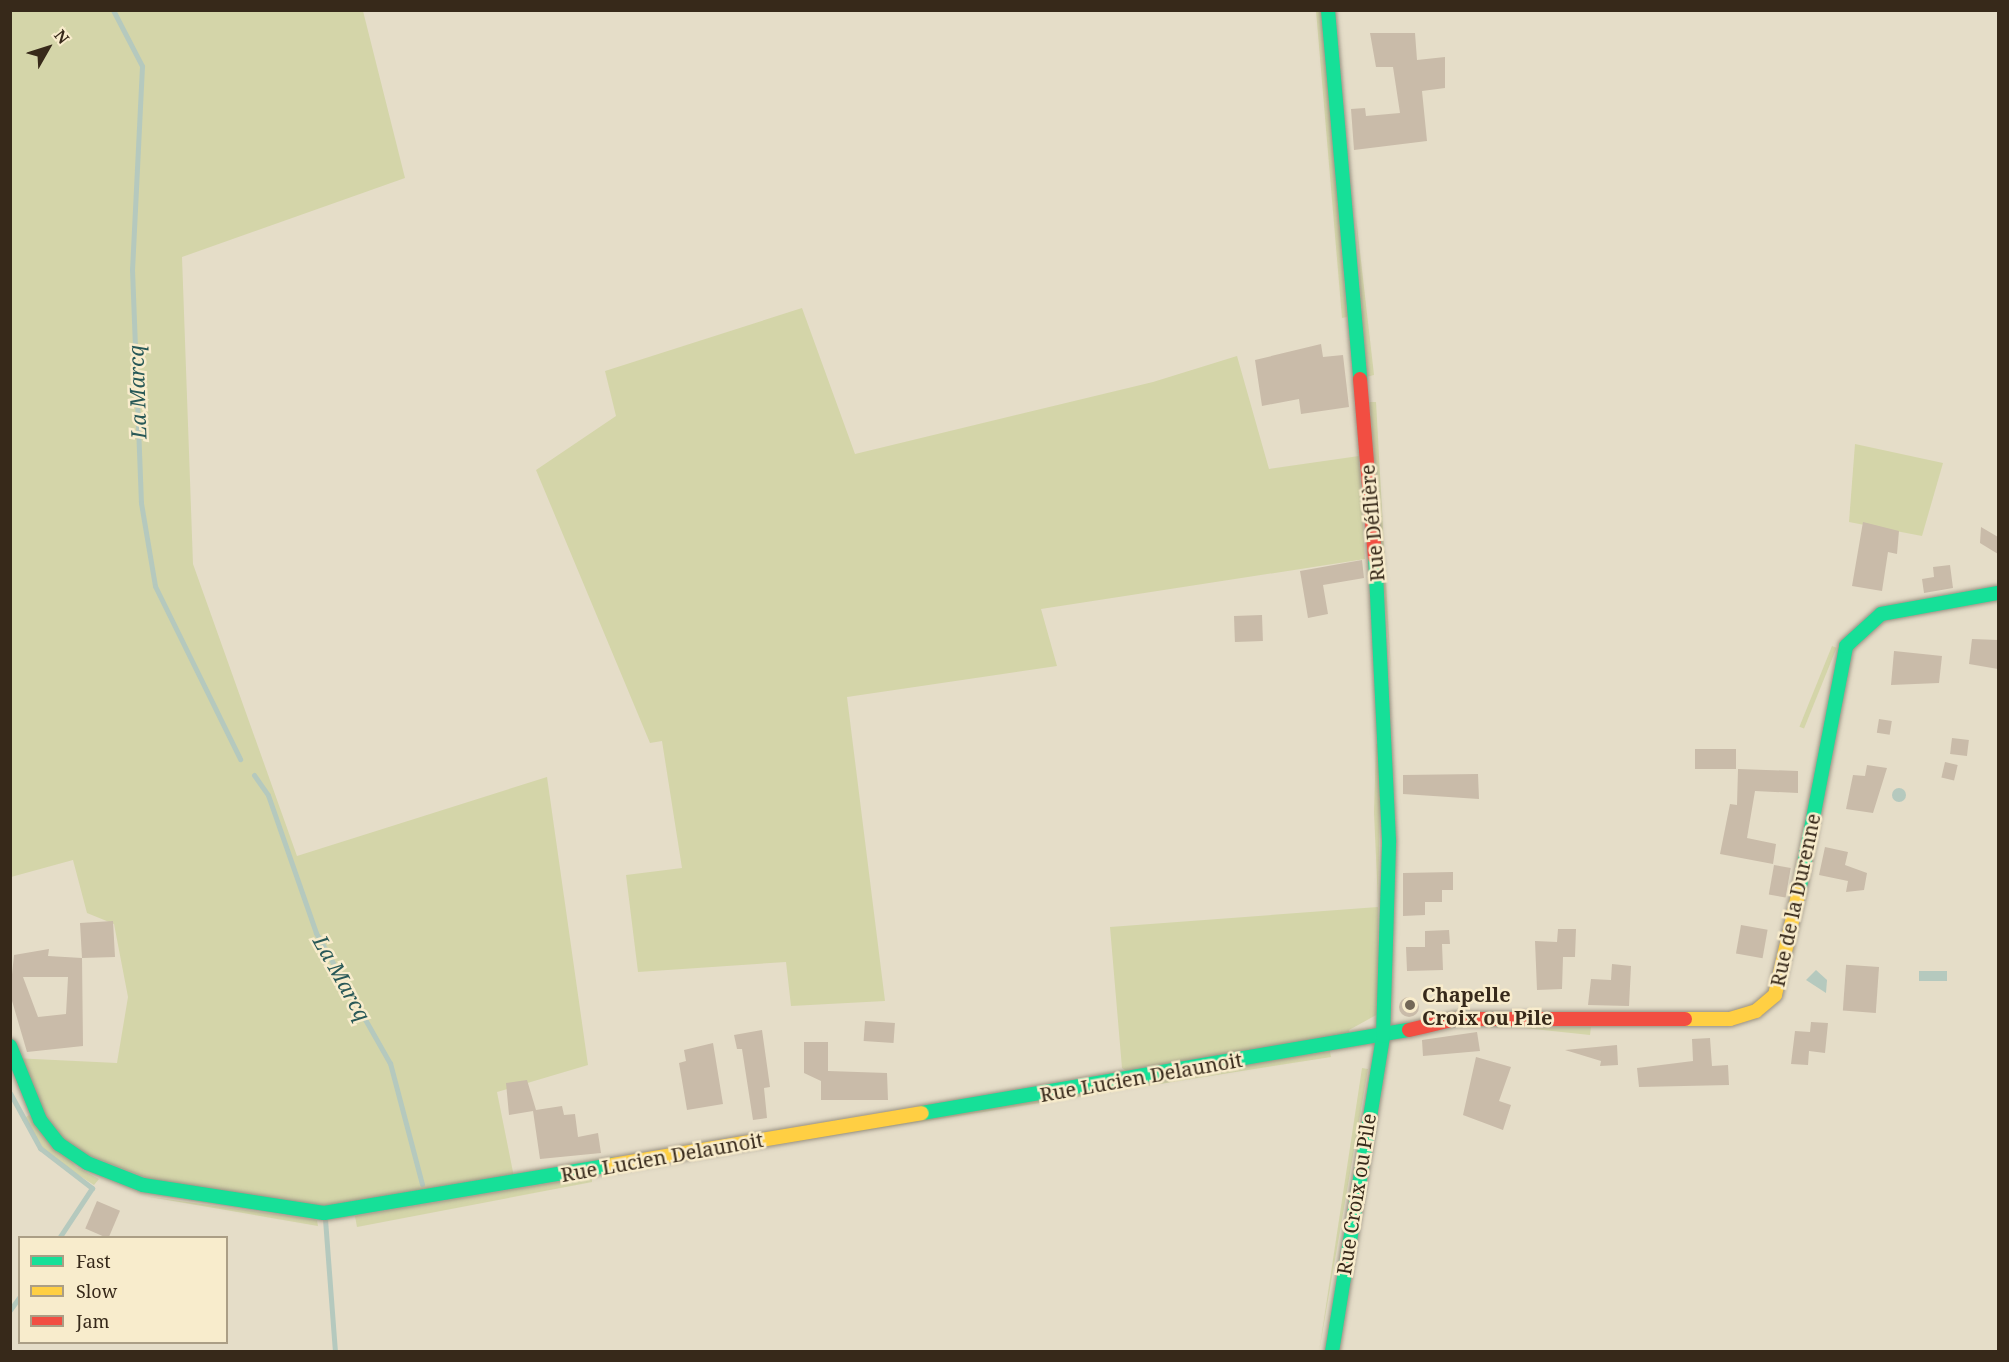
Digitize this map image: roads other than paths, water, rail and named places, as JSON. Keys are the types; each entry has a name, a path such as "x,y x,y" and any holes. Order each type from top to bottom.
{"street":[{"name":"Rue Déflière","path":"1328,10 1386,699 1389,840 1383,1036"},
{"name":"Rue de la Durenne","path":"1383,1036 1456,1019 1730,1019 1756,1011 1775,995 1784,970 1846,646 1881,614 1998,593"},
{"name":"Rue Lucien Delaunoit","path":"10,1046 40,1120 59,1144 87,1163 142,1185 324,1213 1383,1036"},
{"name":"Rue Croix ou Pile","path":"1332,1352 1383,1036"}],"waterway":[{"name":"La Marcq","path":"113,10 142,66 132,269 141,503 155,586 240,759"},
{"name":"La Marcq","path":"254,775 268,795 316,933 390,1063 422,1184"},
{"path":"10,1093 40,1148 92,1188 60,1236"},
{"name":"La Marcq","path":"325,1219 335,1352"},
{"path":"10,1310 18,1299"}],"place":[{"name":"Chapelle Croix ou Pile","path":"1410,1005"}]}
